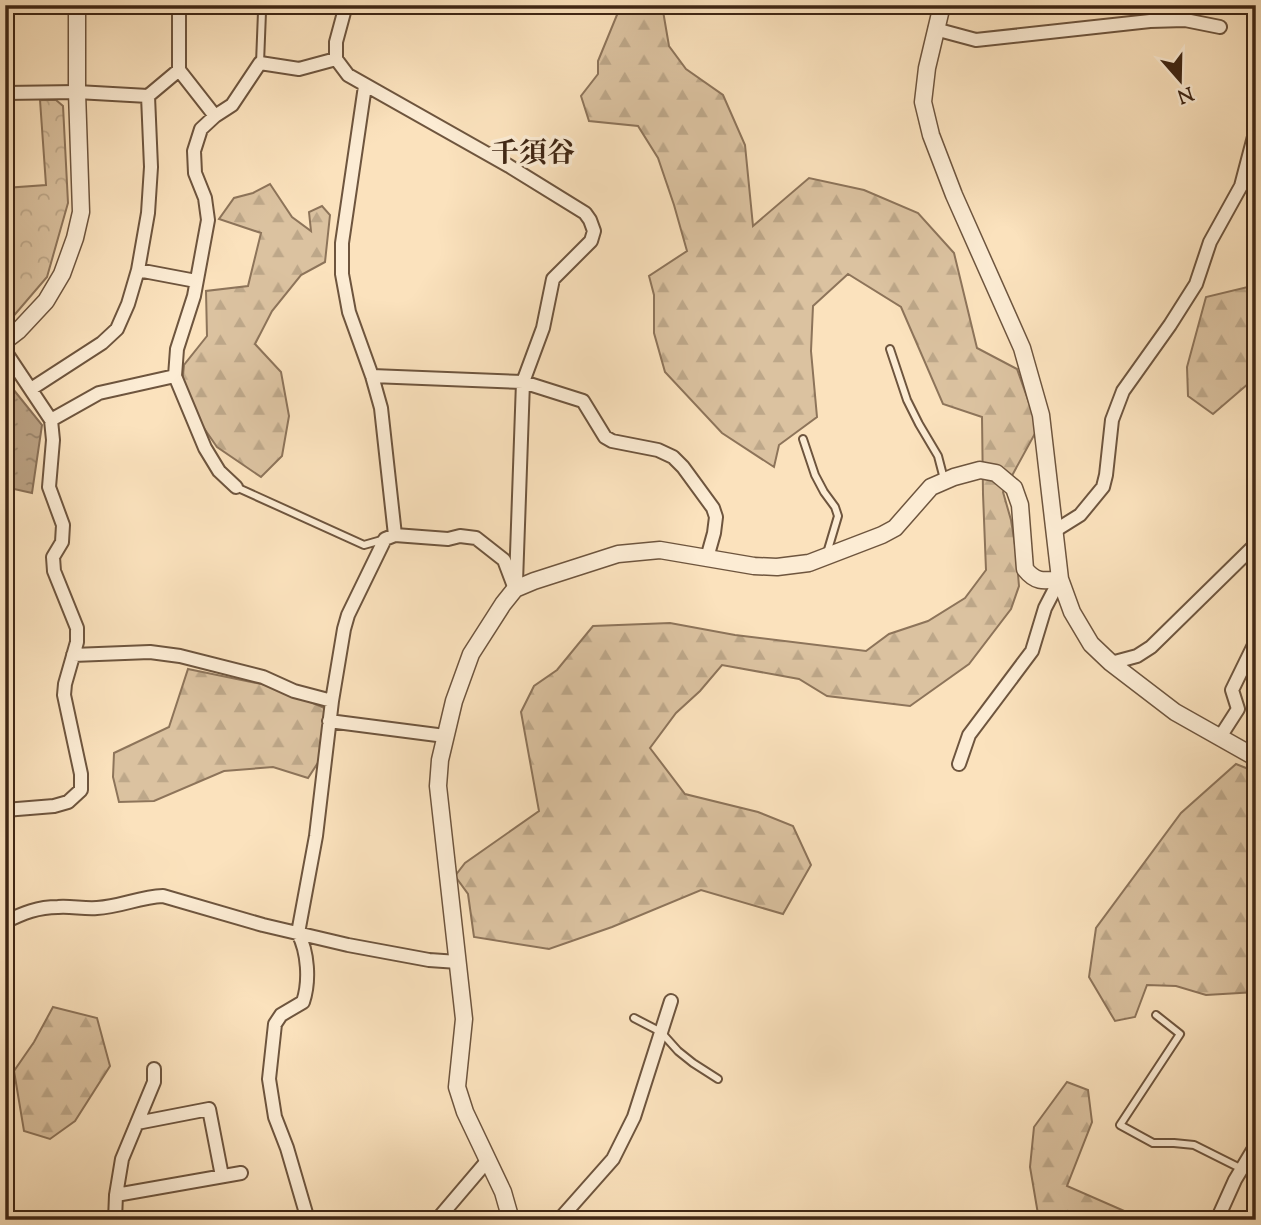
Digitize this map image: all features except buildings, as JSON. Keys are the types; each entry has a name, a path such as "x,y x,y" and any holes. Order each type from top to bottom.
{"street":[{"path":"5,341 46,302 62,274 75,239 81,212 77,5"},
{"path":"179,5 179,70 215,116"},
{"path":"346,5 336,42 336,59 348,75 509,166 585,213 594,231 591,241 553,279 543,328 523,382 515,589"},
{"path":"942,5 927,68 923,102 954,195 1022,348 1041,415 1060,579 1072,612 1091,644 1111,663 1175,712 1256,759"},
{"path":"935,29 976,40 1185,20 1220,27"},
{"path":"236,486 219,471 205,448 175,376 177,349 194,296 208,220 205,198 195,173 194,151 201,130 215,116 232,105 260,63 299,69 336,59"},
{"path":"5,93 78,92 148,96 179,70"},
{"path":"308,1220 275,1117 269,1079 275,1024 281,1015 303,1002 307,990 305,945 298,933 316,836 329,721 342,640 348,615 390,537 381,408 349,312 342,274 342,243 365,86"},
{"path":"31,389 102,343 117,329 128,304 138,270 148,213 151,167 148,96"},
{"path":"1056,530 1080,515 1102,487 1106,475 1112,420 1123,391 1196,284 1210,242 1241,186 1256,129"},
{"path":"138,270 196,281"},
{"path":"5,351 51,420 53,440 49,487 63,524 62,542 53,557 54,571 77,628 64,695 82,774 81,790 68,802 54,806 5,810"},
{"path":"51,420 99,393 175,376"},
{"path":"372,376 523,382 583,401 605,436 612,441 658,450 673,457 684,467 713,508 716,517 707,558"},
{"path":"511,1220 503,1192 465,1112 457,1087 464,1019 438,786 445,736 471,654 515,589 618,554 660,550 754,566 777,567 809,563 895,528 931,487 980,470 996,472 1014,488 1020,505 1026,569 1032,577 1043,581 1060,579"},
{"path":"390,537 476,538 504,560 515,589"},
{"path":"1111,663 1137,656 1151,647 1256,544"},
{"path":"959,764 969,735 1032,651 1045,608 1060,579"},
{"path":"1220,737 1238,709 1231,690 1254,645"},
{"path":"73,655 150,652 180,656 263,677 294,691 332,701"},
{"path":"329,721 445,736"},
{"path":"5,922 24,912 41,908 59,906 96,909 146,897 163,896 263,925 348,945 458,962"},
{"path":"559,1220 613,1159 634,1118 671,1001"},
{"path":"115,1220 122,1159 154,1082 154,1069"},
{"path":"137,1123 209,1109 222,1176"},
{"path":"1217,1220 1229,1192 1256,1145"},
{"path":"437,1220 488,1160"},
{"path":"116,1195 241,1173"}],"lane":[{"path":"260,5 260,63"},
{"path":"890,349 907,400 939,456 944,481"},
{"path":"803,439 815,474 838,516 826,556"},
{"path":"236,486 364,545 390,537"},
{"path":"1156,1016 1180,1034 1120,1125 1153,1143 1194,1145 1242,1169"},
{"path":"634,1018 661,1032 686,1057 718,1079"}],"green space":[{"path":"621,5 662,5 669,46 686,69 723,95 745,145 753,226 809,178 864,190 918,213 954,253 977,348 1017,369 1038,428 1003,492 1011,520 1019,586 1011,609 969,664 910,706 827,696 799,679 722,665 700,691 676,713 650,748 685,794 758,812 793,826 811,865 783,914 701,890 612,927 549,949 474,937 468,894 455,876 465,863 539,811 521,712 534,686 557,670 593,626 670,623 735,635 866,651 889,634 928,621 965,598 986,570 982,417 943,404 901,307 848,274 813,306 811,351 817,417 779,445 774,467 722,433 665,372 654,333 654,295 649,276 687,251 674,205 658,158 638,126 589,121 581,96 598,74 598,61"},
{"path":"40,100 56,100 63,106 68,203 47,277 5,326 5,188 46,185"},
{"path":"270,184 292,217 311,231 309,212 322,206 330,215 325,262 301,275 272,311 255,344 281,372 289,416 282,456 261,477 217,447 181,395 184,365 207,336 206,291 248,286 261,233 219,219 234,198 253,193"},
{"path":"1256,285 1256,377 1213,414 1188,396 1187,367 1206,297"},
{"path":"188,669 276,687 329,710 323,755 308,778 273,767 224,771 154,801 119,802 113,777 114,753 169,727"},
{"path":"1236,764 1256,772 1256,879 1252,900 1256,906 1256,992 1206,995 1176,986 1147,985 1135,1017 1115,1021 1089,977 1096,928 1181,813"},
{"path":"53,1007 97,1018 110,1066 75,1121 50,1139 24,1131 14,1071"},
{"path":"1067,1082 1088,1090 1092,1122 1067,1186 1138,1217 1136,1220 1036,1220 1038,1214 1030,1167 1034,1127"}],"water":[{"path":"5,379 42,425 32,493 5,487"}],"district":[{"name":"千須谷","path":"533,155"}]}
